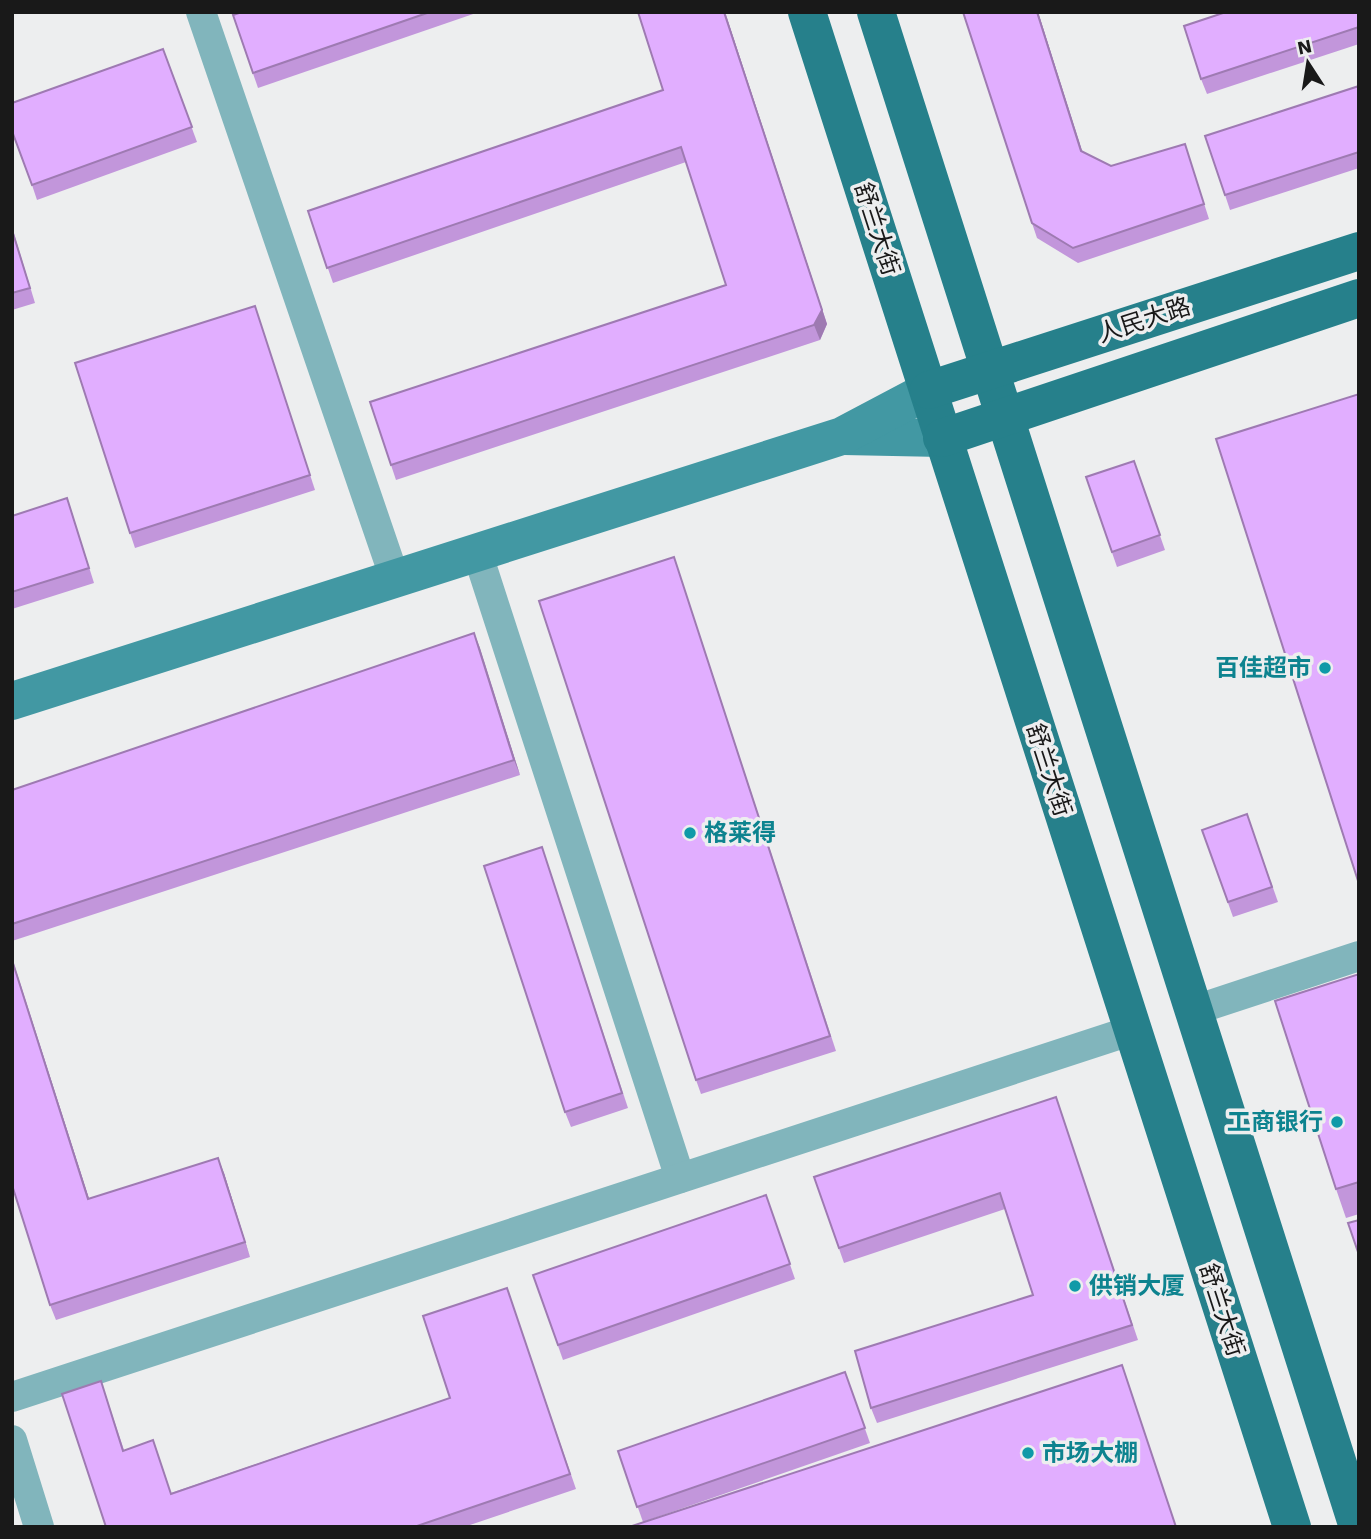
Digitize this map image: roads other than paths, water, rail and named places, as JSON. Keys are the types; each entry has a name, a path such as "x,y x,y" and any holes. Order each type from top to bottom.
{"main road":[{"name":"舒兰大街","path":"807,12 1292,1527"},
{"path":"876,12 1358,1527"},
{"name":"人民大路","path":"929,390 1359,251"},
{"name":"人民大路","path":"942,438 1359,298"},
{"path":"12,701 842,436 929,390"},
{"path":"842,436 942,438"}],"street":[{"path":"201,12 395,579"},
{"path":"477,552 680,1178"},
{"path":"1195,1010 1359,956"},
{"path":"12,1397 1133,1030"},
{"path":"12,1440 39,1527"}],"place":[{"name":"百佳超市","path":"1325,668"},
{"name":"格莱得","path":"690,833"},
{"name":"工商银行","path":"1337,1122"},
{"name":"供销大厦","path":"1075,1286"},
{"name":"市场大棚","path":"1028,1453"}]}
